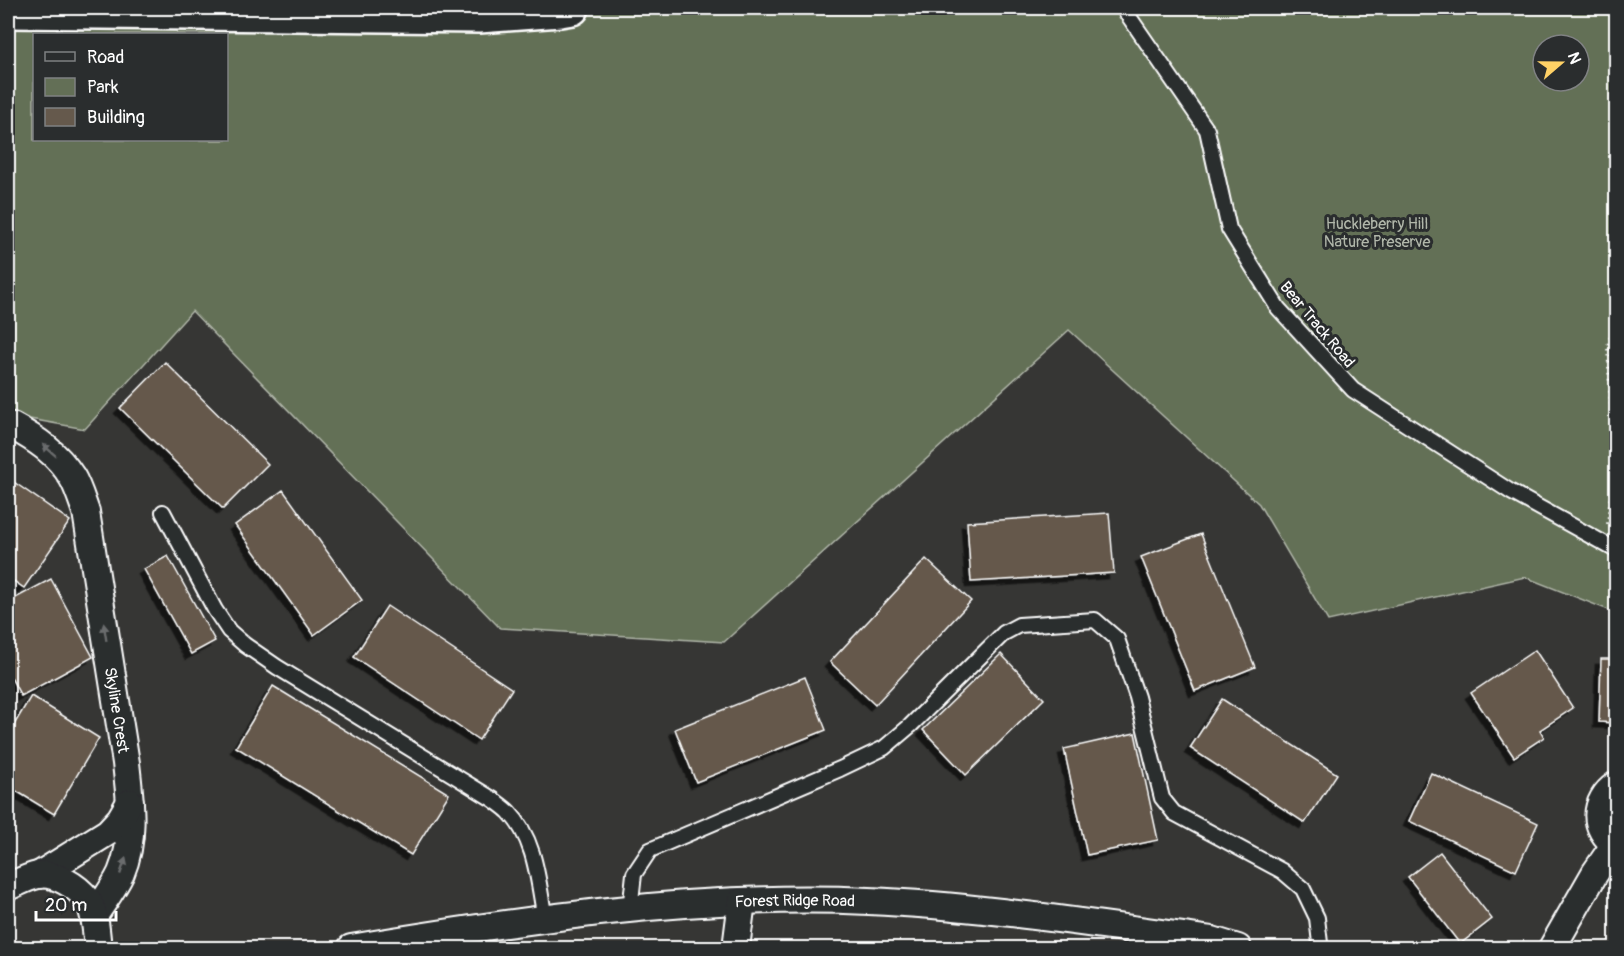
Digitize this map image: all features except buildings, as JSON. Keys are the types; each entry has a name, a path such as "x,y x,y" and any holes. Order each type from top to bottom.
{"main road":[{"path":"8,11 480,16 572,8"}],"street":[{"name":"Skyline Crest","path":"8,425 36,439 56,456 73,478 86,512 126,763 131,831 120,874 94,916"},
{"path":"1552,948 1595,873 1616,845 1605,835 1599,823 1598,811 1601,800 1608,790 1617,785"},
{"path":"8,887 39,874 108,832 120,819 130,802"},
{"path":"39,874 58,878 74,887 87,899 94,916 98,948"},
{"path":"736,948 742,901"},
{"name":"Forest Ridge Road","path":"351,948 384,946 544,919 630,910 742,901 868,901 958,906 1212,940 1238,948"}],"lane":[{"name":"Bear Track Road","path":"1123,8 1207,130 1229,229 1278,308 1353,390 1511,492 1611,547"},
{"path":"163,512 215,610 229,631 245,645 494,800 509,812 522,828 531,849 544,919"},
{"path":"630,910 634,874 650,850 884,748 910,726 1004,633 1019,625 1095,620 1117,639 1137,697 1162,798 1174,813 1282,871 1303,889 1317,918 1320,943 1318,948"}],"path":[{"path":"1611,547 1614,464 1608,346 1617,320"}],"green space":[{"name":"Huckleberry Hill Nature Preserve","path":"8,8 1616,8 1616,613 1525,577 1328,621 1259,504 1069,330 724,642 500,628 192,311 85,429 8,415"}]}
